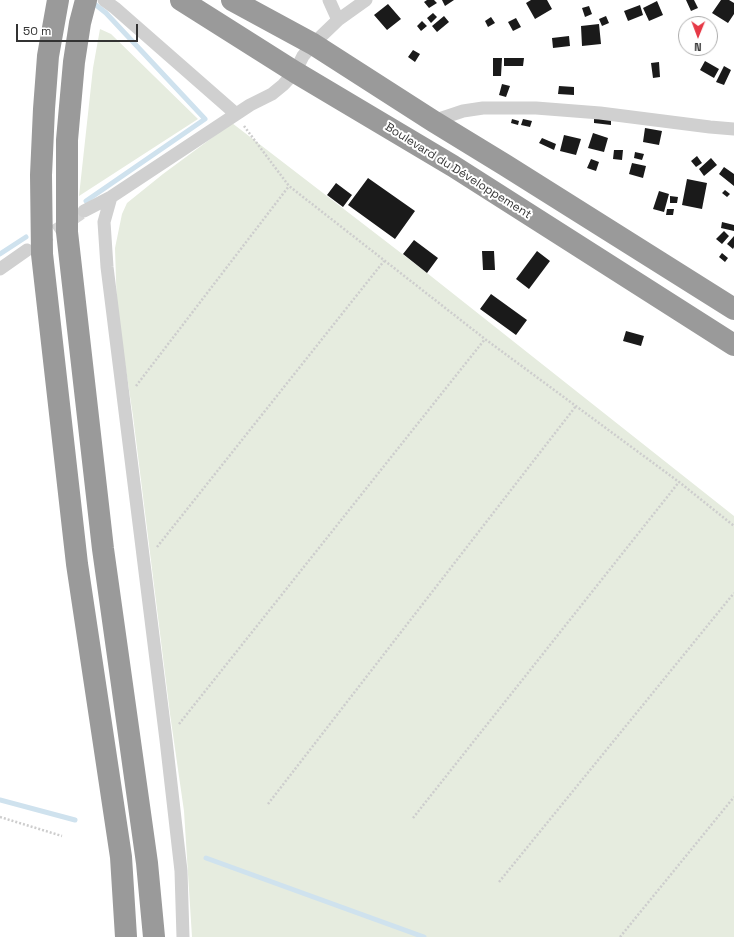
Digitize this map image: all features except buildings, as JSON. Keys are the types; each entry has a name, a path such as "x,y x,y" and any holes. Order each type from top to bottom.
{"highway":[{"path":"58,0 48,56 44,109 40,175 42,254 77,564 121,857 126,937"},
{"name":"Boulevard du Développement","path":"181,0 295,72 366,113 734,345"},
{"path":"232,0 313,44 433,121 525,177 734,309"},
{"path":"92,1 80,23 74,62 67,140 67,232 103,549 140,815 154,937"},
{"path":"508,202 525,177"},
{"path":"587,252 604,227"}],"street":[{"path":"329,0 338,20"},
{"path":"84,211 111,197 250,105 272,94 295,72 303,56 313,44 338,20 366,0"},
{"path":"92,1 115,8 236,114"},
{"path":"433,121 463,111 483,108 536,108 600,113 710,128 734,129"},
{"path":"111,197 104,222 107,267 145,562 181,871 183,937"},
{"path":"0,269 27,250"}],"path":[{"path":"236,114 289,186 485,340 678,482 734,526"},
{"path":"125,402 289,186"},
{"path":"145,562 384,260"},
{"path":"166,740 485,340"},
{"path":"268,804 576,406"},
{"path":"412,818 678,482"},
{"path":"499,882 734,593"},
{"path":"620,937 734,797"},
{"path":"0,817 62,836"}],"shaded area":[{"path":"100,29 111,34 198,119 79,196 93,68"},
{"path":"232,123 427,273 734,516 734,937 192,937 184,811 170,714 133,416 117,310 115,248 122,214 127,203 163,174"}],"waterway":[{"path":"86,201 205,119 106,13 91,1"},
{"path":"0,254 26,237"},
{"path":"0,800 75,820"},
{"path":"206,858 424,937"}],"tunnel":[{"path":"39,242 84,211"}]}
